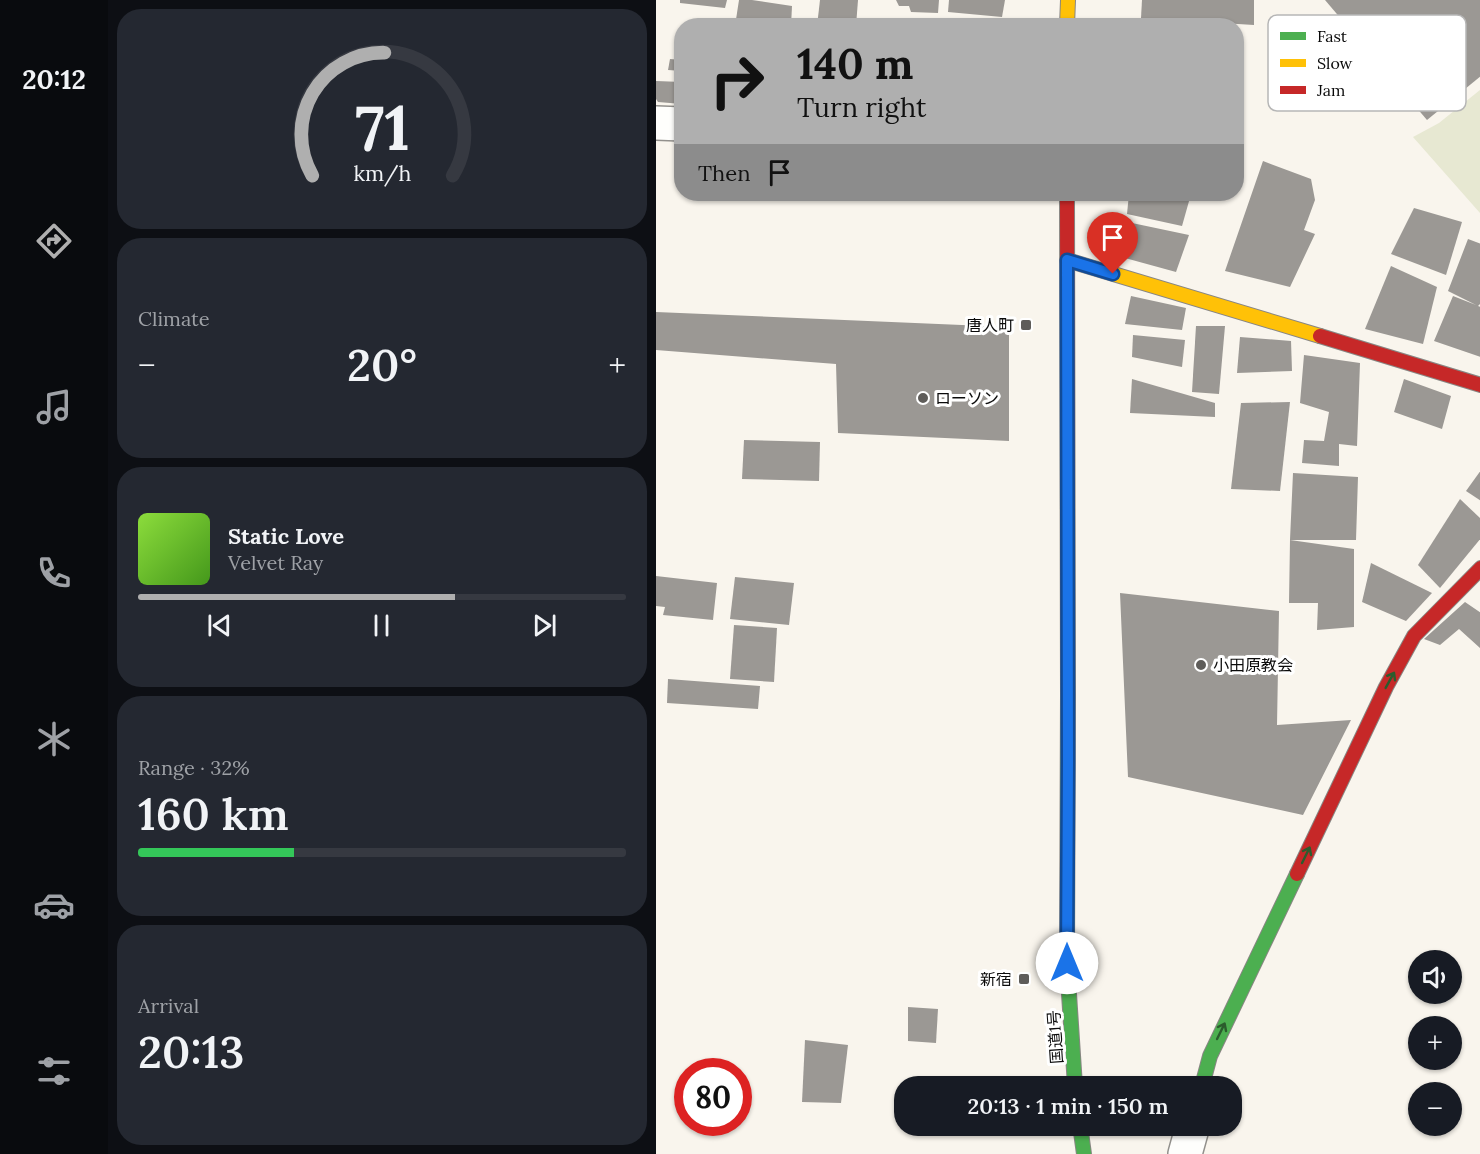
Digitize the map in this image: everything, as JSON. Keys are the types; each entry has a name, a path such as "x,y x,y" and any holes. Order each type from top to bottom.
{"main road":[{"path":"1067,18 1068,0"},
{"name":"国道1号","path":"1067,201 1067,963 1074,1076"},
{"path":"1067,260 1481,385"},
{"path":"1205,1076 1210,1056 1386,687 1414,636 1481,568"},
{"path":"1082,1136 1084,1154"}],"street":[{"path":"656,123 674,124"},
{"path":"1185,1154 1190,1136"}],"green space":[{"path":"1480,90 1480,213 1413,137 1439,123 1454,111 1466,111 1466,101"}],"building":[{"path":"680,0 727,0 725,8 680,3"},
{"path":"739,0 792,6 791,18 736,18"},
{"path":"820,0 858,0 857,18 818,18"},
{"path":"896,0 939,0 938,13 911,12 909,6 899,6"},
{"path":"949,0 1005,0 1002,17 948,12"},
{"path":"1142,0 1254,0 1254,25 1244,24 1244,18 1141,18"},
{"path":"1325,0 1481,0 1481,76 1466,88 1466,15 1338,15"},
{"path":"670,59 674,59 674,70 668,70"},
{"path":"656,81 674,82 674,103 658,102"},
{"path":"1419,111 1438,111 1427,120"},
{"path":"1263,161 1311,179 1315,200 1304,230 1315,234 1290,287 1225,271"},
{"path":"1128,201 1189,201 1182,226 1127,214"},
{"path":"1414,208 1462,222 1446,275 1391,254"},
{"path":"1132,223 1189,235 1176,272 1125,258"},
{"path":"1468,239 1481,244 1481,303 1478,306 1481,307 1481,357 1434,341 1453,296 1476,305 1448,291"},
{"path":"1391,266 1437,287 1423,344 1365,329"},
{"path":"1131,296 1186,308 1182,330 1125,324"},
{"name":"ローソン","path":"656,312 1009,327 1009,441 838,433 836,364 656,350"},
{"path":"1196,326 1225,326 1219,394 1192,392"},
{"path":"1133,335 1185,340 1182,367 1132,357"},
{"path":"1240,337 1291,341 1292,371 1237,373"},
{"path":"1304,355 1360,363 1357,446 1339,444 1339,466 1302,463 1304,440 1324,441 1329,412 1300,403"},
{"path":"1132,379 1215,403 1215,417 1130,413"},
{"path":"1404,379 1451,396 1442,429 1394,412"},
{"path":"1290,402 1280,491 1231,489 1241,403"},
{"path":"744,440 820,442 819,481 742,479"},
{"path":"1481,470 1481,501 1466,491"},
{"path":"1293,473 1358,477 1356,540 1290,540"},
{"path":"1460,499 1481,519 1481,538 1440,588 1418,565"},
{"path":"1290,540 1354,549 1354,627 1317,630 1318,603 1289,603"},
{"path":"1371,563 1432,593 1406,621 1362,602"},
{"path":"656,576 717,583 713,620 663,615 665,607 656,606"},
{"path":"735,577 794,583 789,625 730,619"},
{"name":"小田原教会","path":"1120,593 1279,611 1277,725 1351,720 1303,815 1128,777"},
{"path":"1465,602 1481,613 1481,649 1459,629 1440,645 1424,639"},
{"path":"734,625 777,628 774,682 730,679"},
{"path":"668,679 760,686 758,709 667,703"},
{"path":"908,1007 938,1009 936,1043 908,1041"},
{"path":"805,1040 848,1045 841,1103 802,1102"}],"traffic: fast":[{"path":"1068,695 1067,963 1074,1076"},
{"path":"1205,1076 1210,1056 1297,874"},
{"path":"1082,1136 1084,1154"}],"traffic: slow":[{"path":"1067,18 1068,0"},
{"path":"1067,260 1320,336"}],"traffic: jam":[{"path":"1067,201 1068,695"},
{"path":"1320,336 1481,385"},
{"path":"1297,874 1386,687 1414,636 1481,568"}],"place":[{"name":"唐人町","path":"1026,325"},
{"name":"ローソン","path":"923,398"},
{"name":"小田原教会","path":"1201,665"},
{"name":"新宿","path":"1024,979"}],"route":[{"path":"1067,963 1067,260 1113,274"}]}
